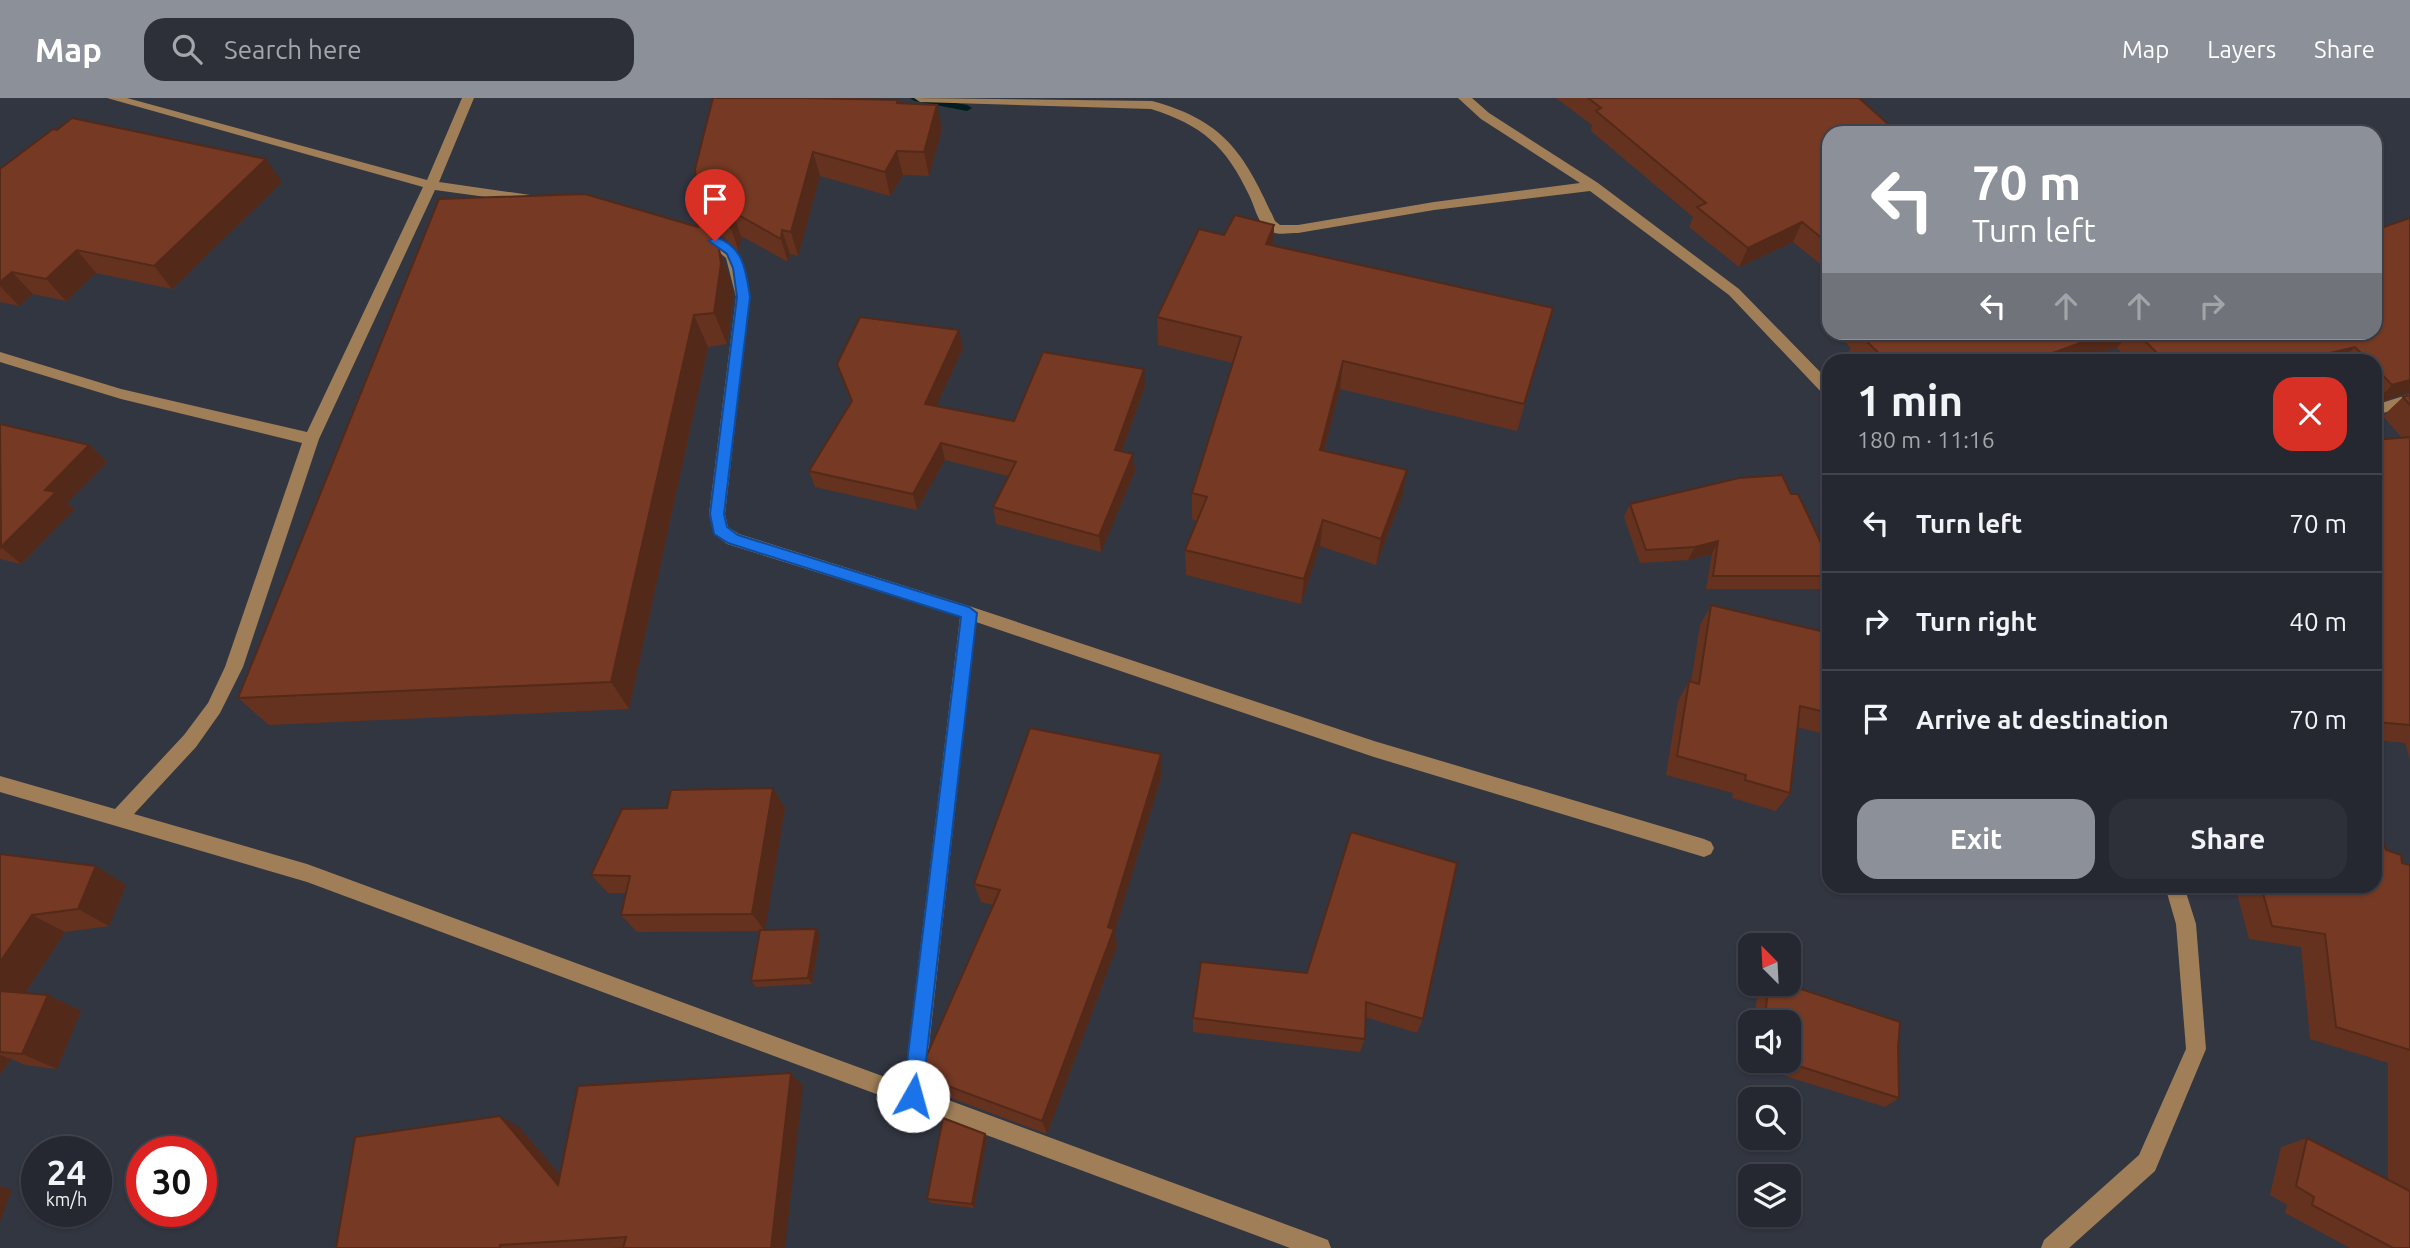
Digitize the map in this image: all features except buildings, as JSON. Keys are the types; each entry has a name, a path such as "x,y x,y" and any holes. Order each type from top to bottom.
{"street":[{"path":"113,98 431,185 555,202"},
{"path":"120,818 190,741 214,708 234,667 311,439 431,185 468,98"},
{"path":"1464,98 1485,116 1593,186 1734,292 1822,384"},
{"path":"926,99 1152,105 1188,117 1222,143 1244,168 1269,223 1278,229 1298,229 1434,206 1593,186"},
{"path":"675,230 715,241 732,252 739,268 743,297 717,514 720,530 733,539 969,613 1374,749 1704,848"},
{"path":"0,357 121,394 311,439"},
{"path":"2382,408 2410,400"},
{"path":"913,1096 969,613"},
{"path":"0,784 307,873 1320,1248"},
{"path":"2052,1248 2147,1163 2196,1049 2186,924 2177,893"}],"waterway":[{"path":"915,98 967,108"}],"route":[{"path":"715,241 732,252 739,268 743,297 717,514 720,530 733,539 969,613 913,1096"}]}
